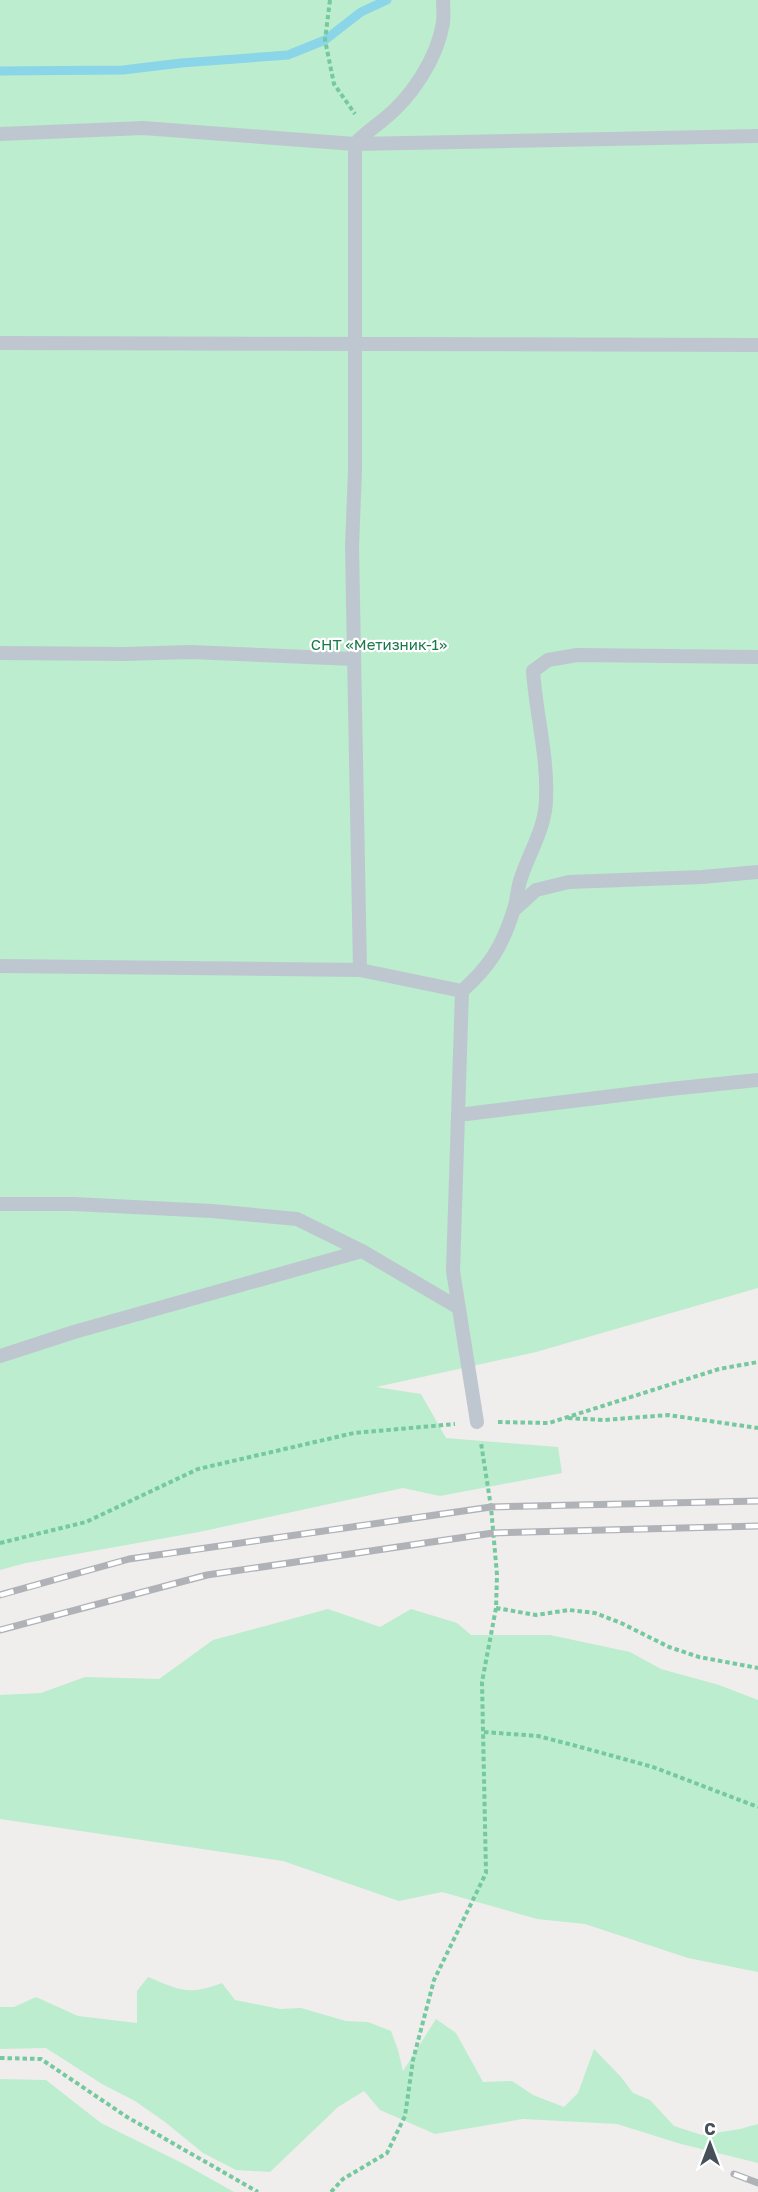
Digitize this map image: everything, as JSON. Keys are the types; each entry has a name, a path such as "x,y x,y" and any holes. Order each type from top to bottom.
{"lane":[{"path":"360,970 352,547 355,144 409,96 437,43 443,22 443,0"},
{"path":"0,134 143,128 355,144 758,136"},
{"path":"0,343 355,346 758,345"},
{"path":"0,652 125,654 190,652 354,658"},
{"path":"477,1422 453,1271 462,992 483,972 502,942 514,910 520,881 535,847 546,800 542,740 533,671 548,660 577,655 758,657"},
{"path":"514,910 536,890 568,882 702,877 758,872"},
{"path":"0,966 360,970 462,992"},
{"path":"458,1115 758,1080"},
{"path":"0,1204 86,1205 297,1218 363,1251 459,1308"},
{"path":"0,1356 74,1332 363,1251"}],"path":[{"path":"330,0 325,40 334,84 367,131"},
{"path":"0,1543 86,1522 198,1469 354,1433 477,1422 549,1424 720,1369 758,1362"},
{"path":"565,1418 604,1420 668,1415 758,1428"},
{"path":"331,2192 343,2179 387,2153 405,2116 412,2060 434,1980 486,1873 482,1682 496,1608 497,1575 491,1515 477,1422"},
{"path":"496,1608 536,1615 568,1610 595,1612 669,1647 699,1657 758,1668"},
{"path":"484,1732 538,1736 653,1767 758,1807"},
{"path":"0,2058 41,2059 127,2117 258,2192"}],"green space":[{"name":"СНТ «Метизник-1»","path":"0,0 758,0 758,1288 536,1352 376,1387 421,1394 446,1438 558,1447 562,1473 440,1496 403,1488 199,1532 26,1563 0,1570"},
{"path":"328,1609 380,1627 411,1609 457,1623 471,1635 550,1635 630,1652 661,1669 719,1685 758,1700 758,1972 688,1958 585,1924 537,1919 442,1892 399,1901 283,1861 0,1819 0,1695 41,1693 85,1677 159,1679 213,1640"},
{"path":"148,1977 184,1990 201,1989 222,1983 235,2000 280,2009 301,2008 346,2021 368,2022 391,2031 403,2071 436,2019 456,2033 483,2082 512,2081 533,2095 564,2107 578,2093 594,2049 633,2093 650,2100 674,2126 702,2135 758,2124 758,2163 681,2144 617,2124 523,2119 435,2134 380,2110 364,2091 338,2107 270,2172 236,2170 203,2153 135,2101 102,2084 46,2048 0,2049 0,2007 14,2007 36,1997 78,2016 137,2023 137,1991"},
{"path":"0,2079 46,2080 101,2123 186,2165 234,2192 0,2192"}],"waterway":[{"path":"0,71 123,70 288,55 325,40 361,12 387,0"}],"railway":[{"path":"0,1595 129,1559 491,1507 758,1501"},
{"path":"0,1630 207,1575 493,1533 758,1526"},
{"path":"734,2174 758,2183"}]}
